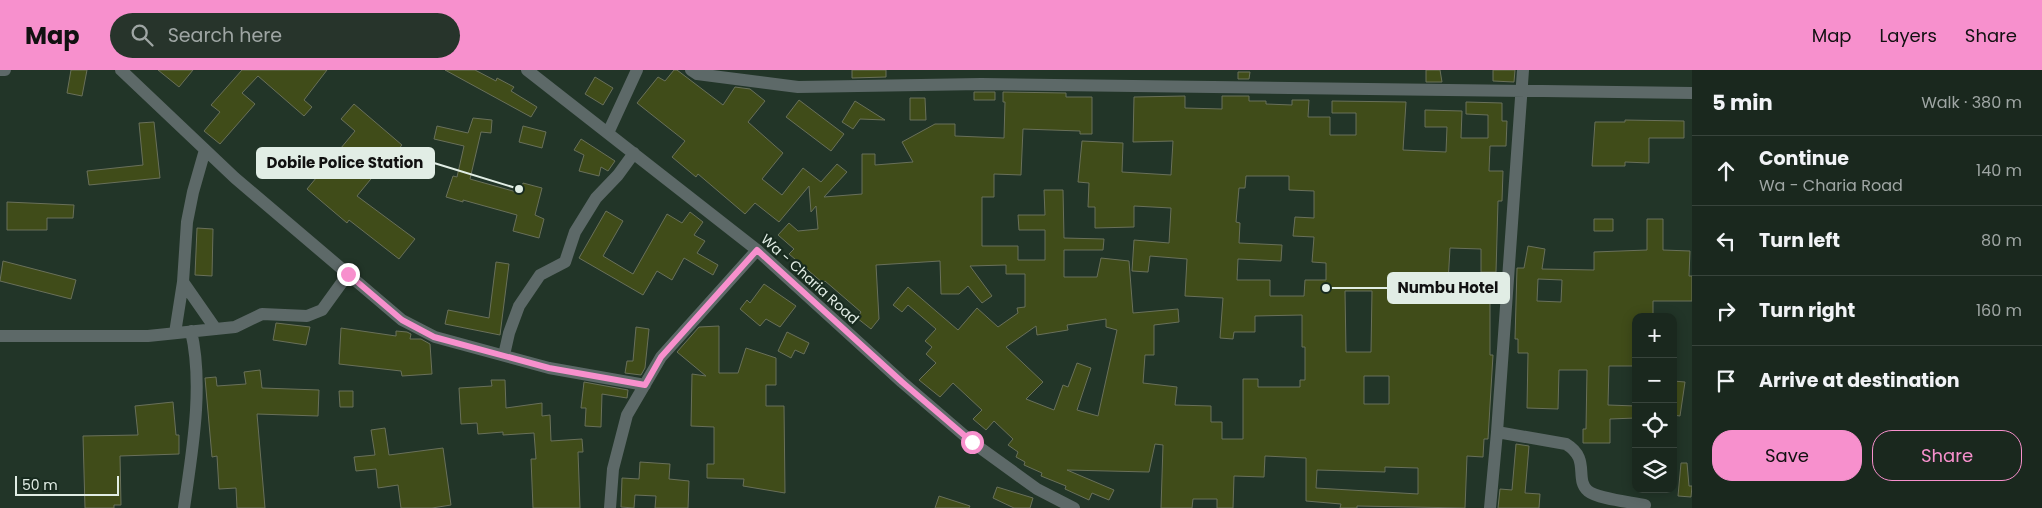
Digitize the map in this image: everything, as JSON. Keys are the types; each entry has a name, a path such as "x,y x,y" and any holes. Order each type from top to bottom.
{"street":[{"path":"0,70 5,70"},
{"path":"121,70 205,150 402,320 434,337 549,368 645,385"},
{"name":"Wa - Charia Road","path":"527,70 757,250 902,382 972,442 1037,489 1074,508"},
{"path":"608,133 637,70"},
{"path":"691,70 697,74 798,87 981,84 1692,93"},
{"path":"1490,508 1523,70"},
{"path":"175,332 183,282 187,222 205,150"},
{"path":"504,355 519,306 540,275 565,262 575,232 596,198 618,175 634,153"},
{"path":"610,508 613,469 627,415 661,357 757,250"},
{"path":"0,336 148,336 235,327 262,314 307,316 322,310 348,274"},
{"path":"183,282 214,328"},
{"path":"184,508 197,392 196,354 191,331"},
{"path":"1497,432 1566,444 1575,450 1580,458 1583,483 1586,490 1594,494 1645,505"}],"building":[{"path":"71,70 87,70 82,96 67,93"},
{"path":"158,70 193,70 179,87"},
{"path":"242,70 327,70 304,100 312,107 304,116 258,76 242,93 255,104 220,144 204,131 220,112 211,105"},
{"path":"445,70 475,70 496,81 497,78 514,87 511,91 537,107 531,117"},
{"path":"674,70 677,70 723,105 735,87 750,89 765,101 748,122 783,153 762,179 782,195 803,168 821,182 837,164 847,172 824,197 862,194 862,154 875,154 875,165 913,162 902,142 935,124 955,124 955,136 1004,138 1005,102 1003,102 1003,92 1066,93 1066,97 1092,97 1092,134 1080,134 1080,131 1023,129 1021,175 994,174 994,197 982,197 982,246 1018,246 1018,260 1045,260 1045,230 1019,230 1018,215 1045,215 1044,190 1063,190 1064,238 1104,239 1103,250 1064,250 1064,277 1097,277 1101,258 1129,261 1133,313 1178,309 1179,322 1154,325 1154,355 1145,355 1143,383 1177,387 1175,405 1211,406 1211,422 1222,422 1222,439 1243,439 1243,379 1258,379 1258,387 1300,387 1300,380 1305,380 1305,347 1302,347 1302,315 1255,316 1255,332 1234,332 1233,339 1220,338 1223,298 1185,296 1187,259 1150,256 1148,272 1132,271 1134,240 1169,243 1171,208 1134,206 1134,227 1095,228 1095,207 1088,207 1089,183 1078,182 1082,141 1123,143 1122,172 1171,175 1173,141 1133,142 1134,97 1185,96 1185,108 1222,109 1222,96 1249,96 1249,101 1266,101 1266,104 1292,105 1292,100 1309,100 1308,117 1330,117 1330,135 1356,135 1356,113 1332,113 1332,101 1406,102 1403,150 1446,152 1447,127 1425,127 1425,110 1462,111 1461,138 1488,138 1488,115 1466,114 1466,102 1502,103 1502,121 1507,121 1506,146 1490,146 1489,171 1503,171 1502,201 1498,201 1496,272 1481,272 1481,249 1450,248 1448,283 1490,282 1490,355 1493,355 1488,439 1484,439 1483,457 1467,456 1465,508 1357,506 1357,508 1340,508 1341,504 1306,501 1306,458 1265,456 1264,477 1234,476 1233,508 1217,508 1217,499 1193,499 1192,508 1161,508 1163,445 1155,444 1149,472 1067,470 1114,490 1109,500 1092,493 1089,500 1065,489 1066,486 1041,476 1042,473 1024,465 1025,462 1016,457 1018,452 1008,445 1013,439 994,421 986,430 973,419 982,410 953,383 940,397 919,380 936,363 926,354 932,347 925,341 936,329 908,305 902,312 893,305 908,287 958,330 977,308 998,327 1018,313 1017,308 1025,307 1025,274 1006,274 1006,265 970,266 992,296 982,303 968,286 959,294 941,294 940,261 876,265 879,319 871,329 857,318 861,312 825,281 823,283 789,254 794,249 778,235 789,223 798,231 818,229 816,206 811,212 809,186 779,222 755,203 745,214 698,174 696,177 672,157 685,141 637,103 658,77 665,81","holes":["1246,176 1289,176 1289,190 1314,191 1314,218 1295,217 1293,236 1314,237 1312,262 1326,263 1326,280 1305,280 1304,296 1270,296 1270,280 1237,280 1238,259 1281,261 1282,245 1239,243 1240,223 1236,222 1239,188 1245,188","1345,291 1372,291 1371,352 1346,352","1106,319 1106,327 1117,330 1098,416 1077,410 1091,368 1077,363 1068,387 1063,385 1054,410 1026,399 1043,382 1006,347 1036,326 1037,335 1068,330 1067,325","1364,376 1389,376 1389,404 1364,404","1385,467 1418,468 1418,494 1316,488 1317,470 1385,472"]},
{"path":"852,70 886,70 886,77 852,78"},
{"path":"1426,70 1440,70 1442,82 1426,82"},
{"path":"1493,70 1515,70 1514,82 1493,81"},
{"path":"1238,72 1250,72 1249,79 1238,79"},
{"path":"595,77 613,88 603,105 585,94"},
{"path":"974,92 995,92 995,100 974,100"},
{"path":"910,98 925,98 926,120 910,120"},
{"path":"799,100 844,134 831,151 786,117"},
{"path":"855,101 885,120 860,119 853,129 842,122"},
{"path":"354,104 402,145 389,160 388,158 357,196 415,239 399,259 349,220 347,223 307,189 355,131 341,119"},
{"path":"473,118 492,120 491,133 481,132 470,179 520,193 523,183 542,188 535,215 544,219 539,238 513,231 517,215 446,197 453,176 457,177 464,146 434,139 437,126 468,133"},
{"path":"1625,120 1684,121 1684,138 1649,138 1649,163 1625,162 1625,166 1592,166 1595,122 1625,122"},
{"path":"154,122 160,178 89,185 87,171 143,165 139,123"},
{"path":"523,126 546,132 542,148 519,142"},
{"path":"581,139 615,161 608,171 601,167 599,176 579,171 584,155 574,150"},
{"path":"7,202 74,205 73,218 47,218 47,230 7,230"},
{"path":"606,211 623,221 603,256 633,274 667,214 682,223 690,212 703,222 694,235 705,241 697,253 718,265 713,275 684,258 672,280 657,271 643,295 579,258"},
{"path":"1594,219 1613,219 1613,231 1594,231"},
{"path":"1647,219 1663,219 1663,250 1690,251 1689,276 1692,276 1692,301 1653,301 1653,313 1632,313 1632,366 1609,366 1608,405 1632,406 1632,418 1610,419 1610,443 1583,443 1583,429 1586,429 1587,370 1559,370 1558,409 1527,408 1528,353 1518,353 1518,339 1515,339 1517,268 1524,268 1528,246 1545,249 1542,269 1594,270 1594,252 1647,250","holes":["1538,279 1562,280 1561,302 1537,301"]},
{"path":"197,228 213,229 212,276 195,275"},
{"path":"3,261 76,280 71,299 0,281"},
{"path":"496,262 509,264 500,335 445,324 448,310 489,318"},
{"path":"764,284 796,306 780,327 766,319 760,326 740,309 747,300 750,303"},
{"path":"276,323 310,327 306,345 273,340"},
{"path":"719,326 719,373 738,373 746,348 776,358 776,385 766,385 766,406 784,406 785,493 743,486 744,479 707,478 707,464 714,464 714,427 691,426 692,374 706,376 677,352 699,327"},
{"path":"636,327 649,329 645,368 641,375 625,373 627,361 633,361"},
{"path":"341,328 396,336 396,331 407,332 411,334 410,339 421,339 430,344 432,374 402,376 401,371 339,364"},
{"path":"787,332 809,343 804,354 795,350 791,358 778,351"},
{"path":"260,370 262,388 319,390 318,416 257,414 265,508 237,508 236,488 219,489 217,456 212,457 205,378 216,377 217,386 246,384 244,372"},
{"path":"491,380 505,380 506,408 542,403 542,416 550,415 551,441 582,439 583,452 578,452 580,508 533,508 531,459 536,459 534,433 503,435 503,432 478,434 477,423 461,424 459,388 492,386"},
{"path":"1677,381 1685,382 1680,416 1677,416"},
{"path":"584,382 628,390 627,398 602,394 601,427 585,426 586,408 581,408"},
{"path":"339,391 353,391 353,407 340,407"},
{"path":"173,402 176,435 179,435 179,454 120,456 121,505 114,505 114,508 85,508 83,436 138,435 135,406"},
{"path":"385,428 389,455 443,448 451,505 432,508 401,508 398,485 378,488 376,469 356,471 354,457 375,455 371,430"},
{"path":"1516,444 1529,446 1525,493 1540,494 1539,508 1498,508 1500,489 1512,490"},
{"path":"640,462 670,464 669,479 689,481 688,508 655,508 656,496 635,495 634,508 621,507 622,478 639,479"},
{"path":"1681,463 1687,463 1689,486 1692,486 1691,497 1678,496"},
{"path":"997,487 1033,498 1030,508 1014,508 993,498"},
{"path":"939,496 970,506 969,508 935,508"}],"place":[{"name":"Dobile Police Station","path":"519,189"},
{"name":"Numbu Hotel","path":"1326,288"}],"route":[{"path":"348,274 402,320 434,337 549,368 645,385 661,357 757,250 902,382 972,442"}]}
